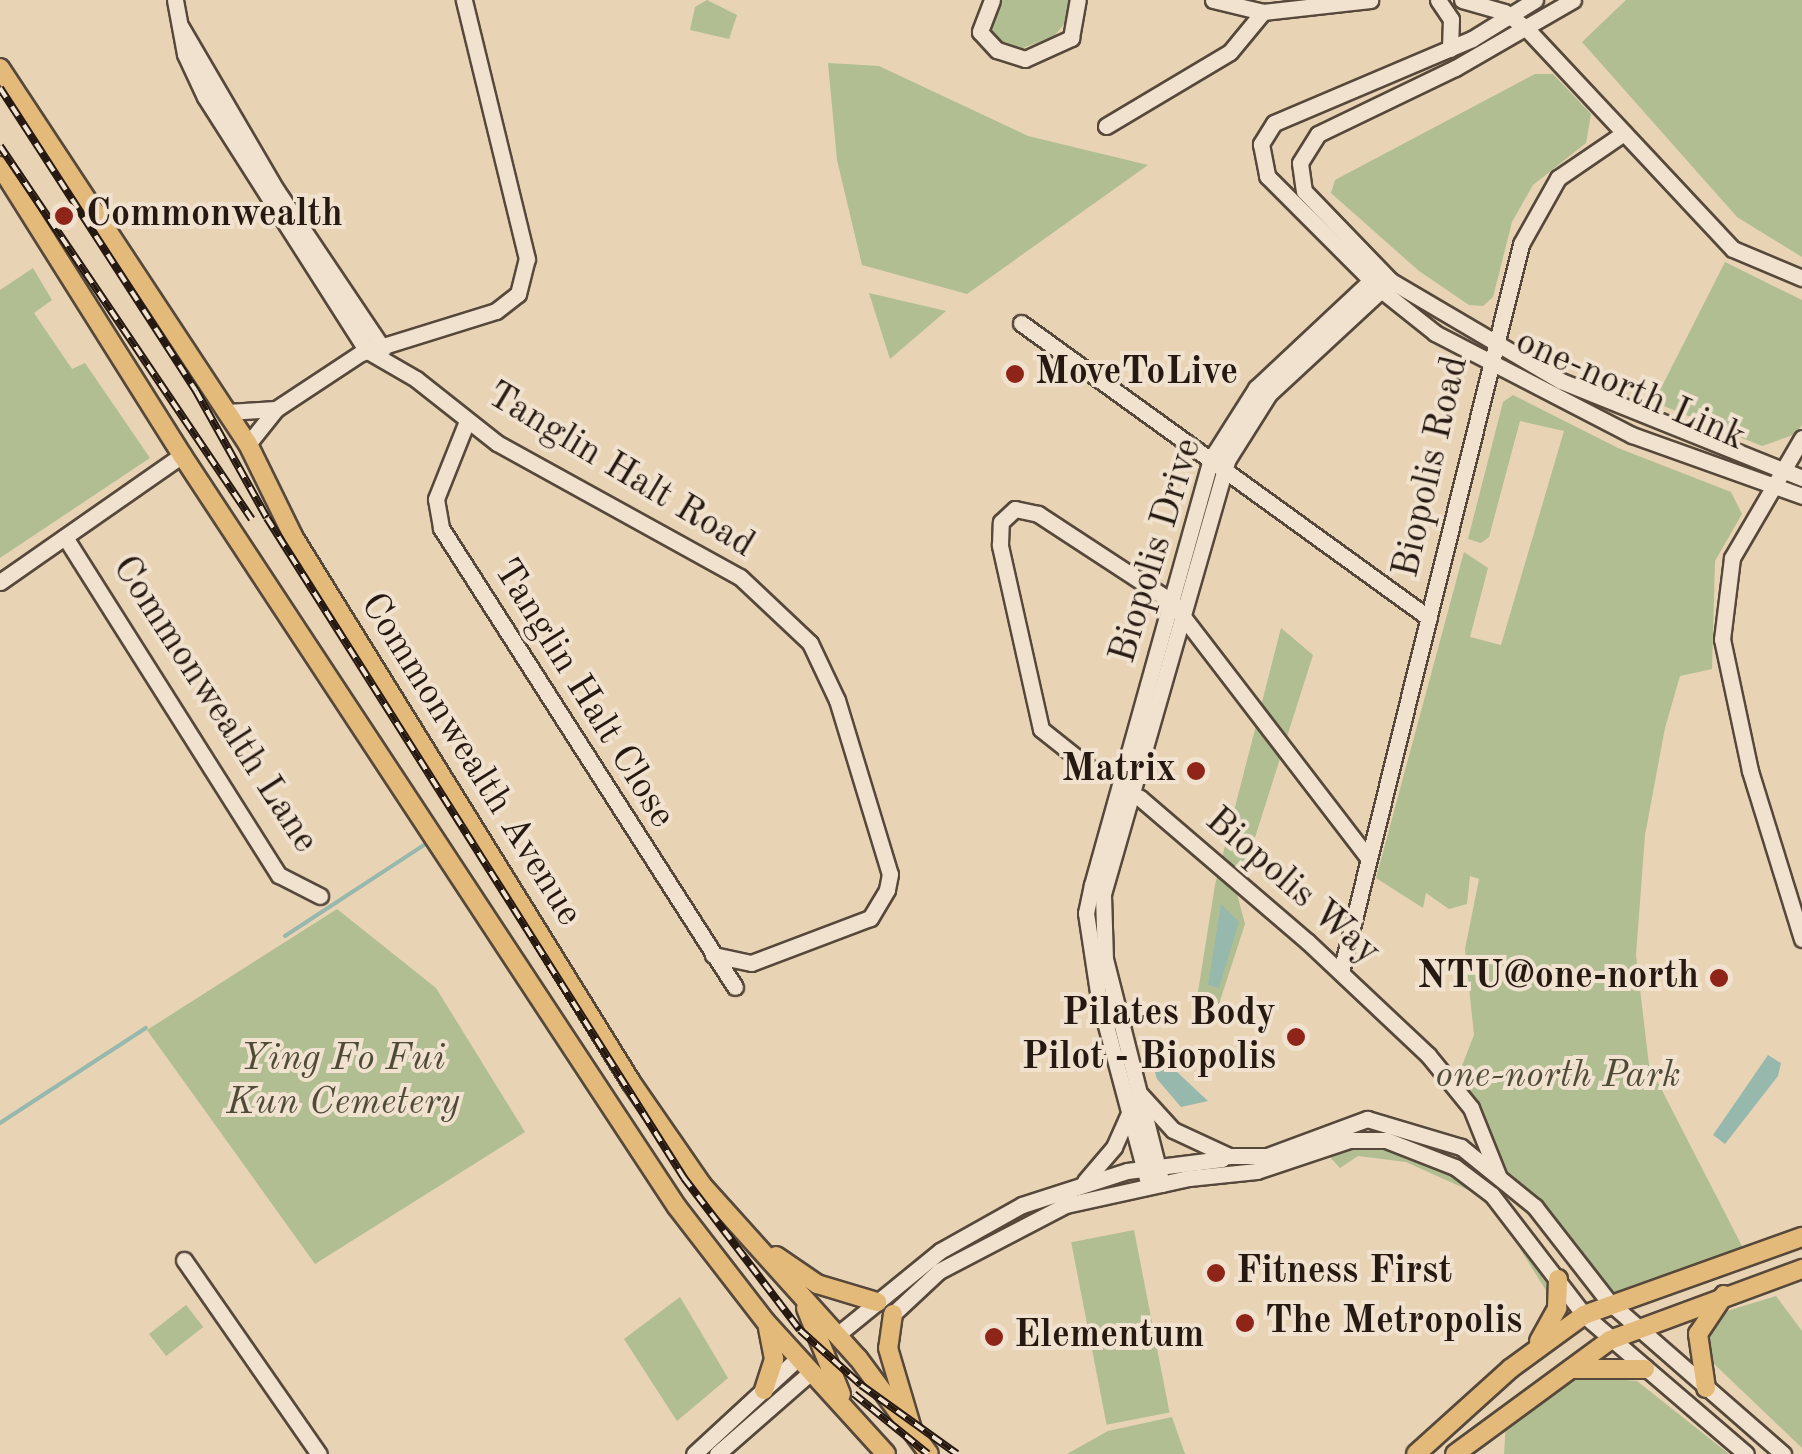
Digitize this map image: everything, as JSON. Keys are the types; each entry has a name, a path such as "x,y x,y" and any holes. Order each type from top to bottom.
{"main road":[{"name":"Commonwealth Avenue","path":"0,68 248,444 294,538 631,1082 702,1184 858,1358 929,1454"},
{"name":"Commonwealth Avenue","path":"0,166 182,455 676,1207 766,1322 811,1362"},
{"path":"1416,1454 1529,1354 1584,1315 1609,1302 1802,1237"},
{"path":"754,1242 817,1284 877,1302"},
{"path":"1455,1454 1610,1340 1728,1291 1802,1268"},
{"path":"1529,1354 1554,1315 1558,1279"},
{"path":"1706,1388 1698,1334 1728,1291"},
{"path":"801,1293 811,1362 886,1454"},
{"path":"893,1314 888,1348 907,1393 912,1430"},
{"path":"764,1390 774,1359 766,1322"},
{"path":"811,1362 837,1335"},
{"path":"811,1362 858,1358"},
{"path":"1564,1371 1596,1364 1645,1369"}],"street":[{"name":"Tanglin Halt Road","path":"175,0 184,54 205,97 378,351 466,421 609,508 740,577 810,643 837,700 890,874 881,906 870,918 751,964 712,955"},
{"path":"248,444 276,408 378,351 510,304 525,278 526,259 464,0"},
{"path":"992,0 980,32 997,50 1025,58 1071,38 1078,0"},
{"path":"1214,0 1263,12 1370,0"},
{"path":"1438,0 1450,20 1450,49 1535,0"},
{"path":"1462,0 1511,17 1527,29 1733,249 1802,278"},
{"path":"1308,210 1300,164 1318,134 1527,29 1573,0"},
{"path":"1106,126 1230,52 1263,12"},
{"name":"one-north Link","path":"1450,49 1274,124 1261,144 1260,163 1381,281 1416,321 1489,364 1632,435 1802,496"},
{"name":"Biopolis Road","path":"1342,972 1367,856 1521,244 1546,191 1624,133"},
{"name":"one-north Link","path":"1381,281 1644,419 1802,478"},
{"name":"Biopolis Drive","path":"1125,791 1171,600 1218,464 1275,368 1381,281"},
{"path":"1021,323 1429,618"},
{"path":"227,412 276,408"},
{"name":"Tanglin Halt Close","path":"466,421 436,499 441,528 735,987"},
{"path":"1802,438 1732,558 1722,639 1750,771 1802,939"},
{"path":"0,582 182,455"},
{"name":"Biopolis Drive","path":"1125,791 1185,617 1218,464"},
{"path":"1095,772 1040,728 1000,546 1001,522 1015,509 1038,514 1171,600 1346,823 1367,856"},
{"name":"Commonwealth Lane","path":"65,537 279,874 320,896"},
{"path":"1125,791 1103,894 1100,931 1155,1185"},
{"path":"1125,791 1086,913 1128,1115 1151,1167"},
{"name":"Biopolis Way","path":"1125,791 1342,972 1454,1086 1487,1138 1499,1172"},
{"path":"1346,823 1381,805"},
{"path":"1137,1090 1173,1130 1218,1153 1241,1156"},
{"path":"1085,1181 1114,1148 1128,1115"},
{"path":"837,1335 982,1224 1085,1181 1151,1167 1266,1156 1366,1119 1446,1139 1499,1172 1609,1302 1783,1454"},
{"path":"893,1314 939,1272 989,1240 1066,1205 1131,1189 1257,1171 1357,1138 1386,1140 1455,1167 1492,1196 1584,1315 1746,1454"},
{"path":"1492,1196 1499,1172"},
{"path":"184,1260 320,1454"},
{"path":"694,1454 764,1390 811,1362"},
{"path":"717,1454 811,1362"}],"green space":[{"path":"707,0 737,15 729,39 690,30 695,7"},
{"path":"998,0 1071,0 1066,22 1054,36 1023,48 1006,47 982,26"},
{"path":"1626,0 1802,0 1802,257 1737,217 1582,42"},
{"path":"828,63 879,66 1028,136 1148,165 967,294 862,265 837,160"},
{"path":"1535,74 1553,74 1591,114 1586,143 1533,185 1512,222 1493,297 1483,306 1469,305 1419,271 1331,193 1335,180"},
{"path":"1725,262 1802,300 1802,425 1796,434 1762,446 1654,402"},
{"path":"33,268 52,300 34,313 72,369 85,363 150,458 0,558 0,290"},
{"path":"869,293 946,311 890,359"},
{"name":"one-north Park","path":"1513,395 1618,448 1731,492 1742,514 1715,561 1712,669 1680,676 1665,728 1645,835 1636,955 1649,1065 1744,1250 1609,1302 1499,1173 1454,1086 1474,1035 1465,949 1479,879 1470,876 1467,904 1449,909 1426,893 1423,908 1376,878 1464,552 1488,568 1470,637 1501,645 1564,431 1520,421 1489,537 1481,543 1468,539 1503,402"},
{"path":"1281,628 1313,655 1237,894 1245,924 1219,1004 1197,998 1215,885"},
{"name":"Ying Fo Fui Kun Cemetery","path":"337,909 436,988 525,1132 315,1264 147,1030"},
{"path":"1347,1134 1455,1167 1541,1252 1557,1308 1502,1220 1477,1194 1406,1162 1358,1156 1340,1168 1316,1142"},
{"path":"1134,1230 1169,1413 1107,1425 1071,1242"},
{"path":"1776,1296 1802,1331 1802,1448 1710,1360 1707,1338 1727,1311"},
{"path":"680,1297 728,1378 677,1421 624,1339"},
{"path":"186,1305 203,1327 166,1356 149,1334"},
{"path":"1568,1375 1637,1381 1729,1454 1504,1454 1506,1421"},
{"path":"1172,1417 1185,1454 1067,1454 1108,1431"}],"water":[{"path":"1221,904 1239,922 1219,988 1208,985"},
{"path":"1146,1043 1208,1101 1181,1107 1157,1079"},
{"path":"1768,1055 1781,1063 1778,1076 1725,1144 1713,1135"}],"waterway":[{"path":"112,513 170,474"},
{"path":"285,936 427,843"},
{"path":"0,1123 146,1028"}],"railway":[{"path":"0,88 196,391 267,518 684,1178 800,1330 861,1385 957,1454"},
{"path":"0,146 252,519"},
{"path":"854,1394 928,1454"}],"place":[{"name":"Commonwealth","path":"64,216"},
{"name":"MoveToLive","path":"1015,374"},
{"name":"Matrix","path":"1196,771"},
{"name":"NTU@one-north","path":"1719,978"},
{"name":"Pilates Body Pilot - Biopolis","path":"1296,1037"},
{"name":"Fitness First","path":"1216,1273"},
{"name":"The Metropolis","path":"1245,1323"},
{"name":"Elementum","path":"994,1337"}]}
